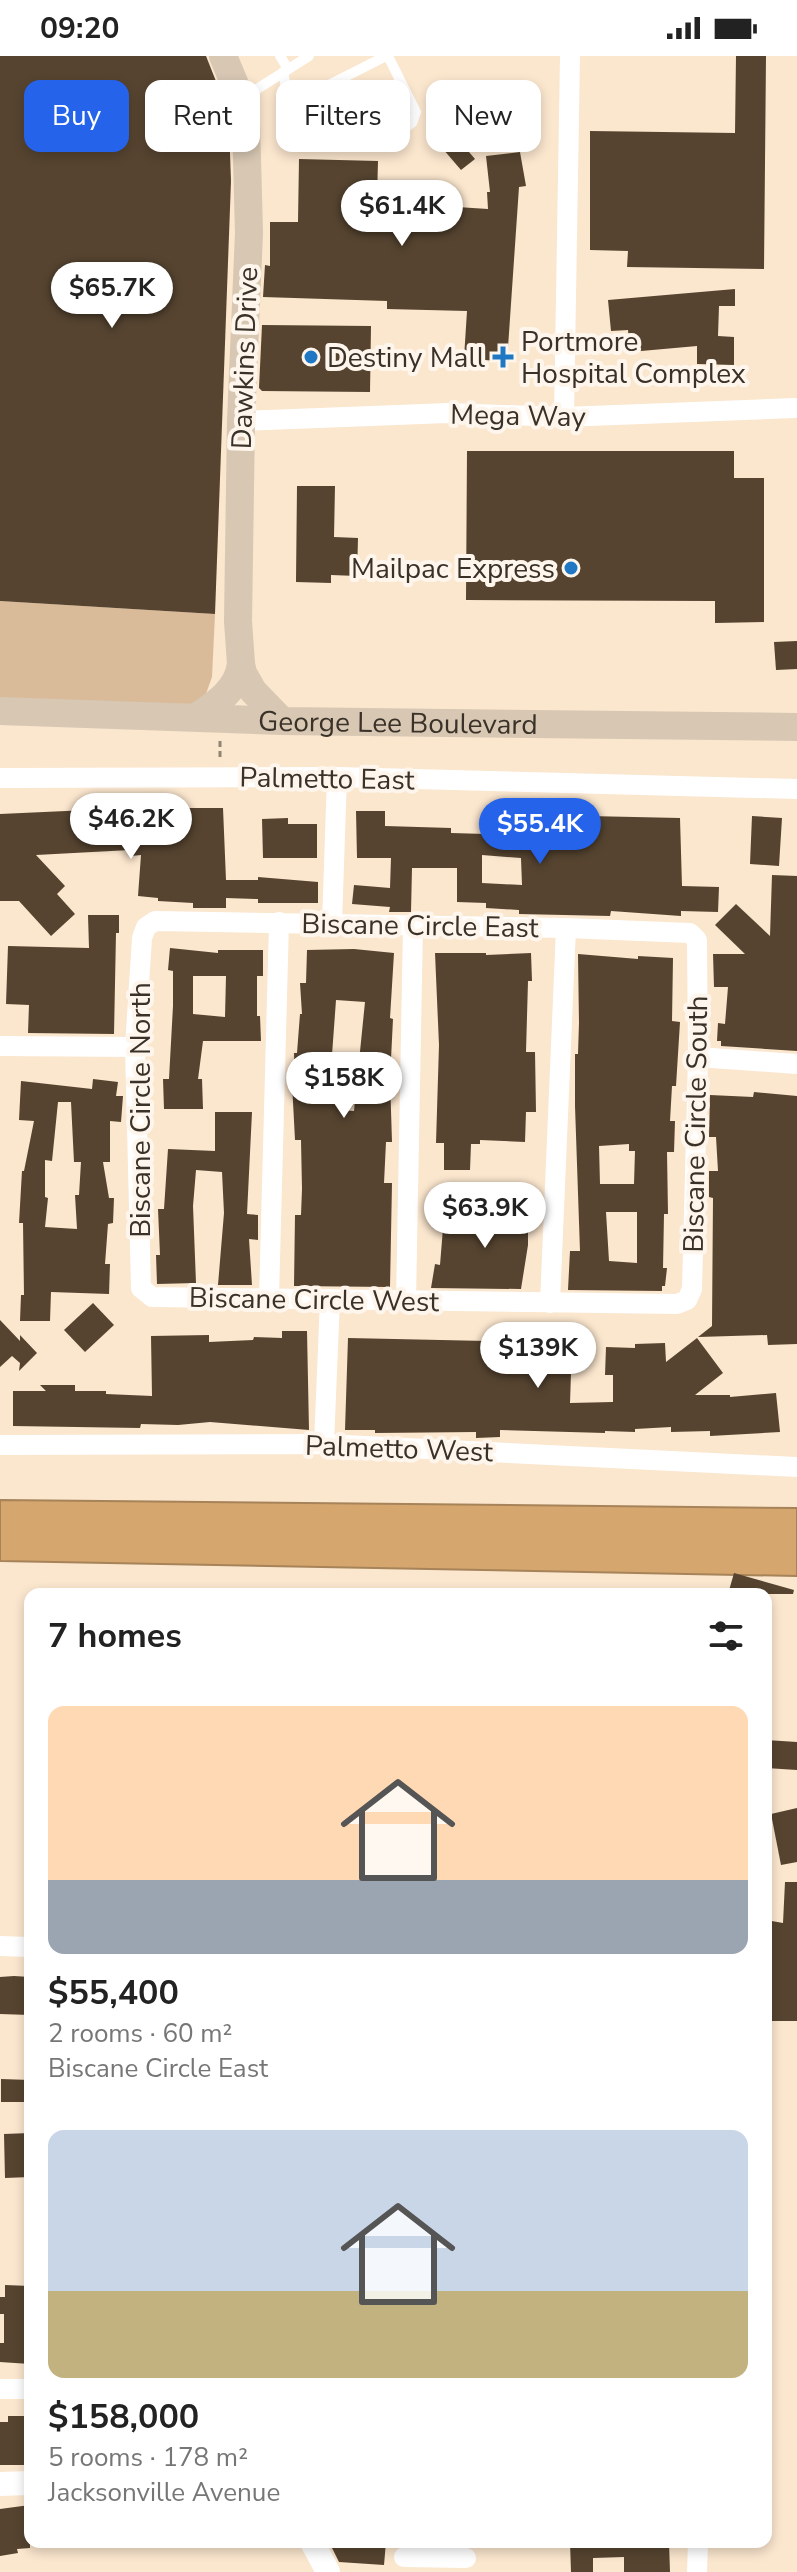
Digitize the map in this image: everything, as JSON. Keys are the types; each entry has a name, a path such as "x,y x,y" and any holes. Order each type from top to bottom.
{"main road":[{"name":"Dawkins Drive","path":"223,56 233,80"},
{"name":"Dawkins Drive","path":"247,152 249,233 241,421 238,621 243,673 253,691 282,721"},
{"path":"209,717 228,693 241,664"},
{"name":"George Lee Boulevard","path":"0,711 282,721 797,727"}],"street":[{"path":"564,417 570,56"},
{"name":"Mega Way","path":"241,421 448,413 564,417 795,408"},
{"path":"332,923 337,777"},
{"name":"Palmetto East","path":"0,778 337,777 797,789"},
{"name":"Biscane Circle East","path":"146,927 155,921 279,922 566,928 690,933 694,936"},
{"path":"269,1298 279,922"},
{"path":"406,1301 413,925"},
{"name":"Biscane Circle North","path":"144,1293 141,1288 135,1047 142,938 146,927"},
{"path":"550,1303 566,928"},
{"name":"Biscane Circle South","path":"677,1304 687,1300 692,1289 698,1057 697,940 694,936"},
{"path":"0,1046 135,1047"},
{"path":"698,1057 797,1064"},
{"name":"Biscane Circle West","path":"144,1293 152,1297 677,1304"},
{"path":"324,1444 330,1299"},
{"name":"Palmetto West","path":"0,1445 324,1444 797,1467"},
{"path":"0,1946 24,1947"},
{"path":"0,2389 24,2389"},
{"path":"0,2484 24,2483"},
{"path":"315,2548 328,2572"},
{"path":"697,2572 698,2548"},
{"path":"404,2557 466,2558"}],"lane":[{"path":"280,56 293,124 299,133 311,137 402,130 412,123 416,112 387,56 339,80"},
{"path":"260,87 309,56"}],"path":[{"path":"209,717 219,777"}],"shaded area":[{"path":"0,601 215,614 212,677 198,716 0,702"},
{"path":"0,1500 797,1508 797,1576 0,1561"}],"building":[{"path":"0,56 206,56 216,80 145,80 145,152 230,152 215,614 0,601"},
{"path":"736,56 766,56 764,269 627,267 628,251 590,250 590,131 735,133"},
{"path":"446,152 469,152 475,159 461,170"},
{"path":"520,152 526,186 519,187 507,362 464,358 467,311 387,309 387,301 263,297 265,265 270,266 270,222 298,222 299,159 378,161 377,199 457,201 457,207 488,209 487,192 490,192 486,156"},
{"path":"735,289 735,306 719,306 718,336 734,337 734,365 697,364 697,346 630,352 628,330 611,331 608,300"},
{"name":"Destiny Mall","path":"262,325 371,326 370,392 262,391 259,388"},
{"path":"467,451 734,451 734,478 764,478 764,622 715,623 715,601 466,600"},
{"path":"297,486 335,486 334,537 358,538 357,576 331,575 331,583 296,582"},
{"path":"797,641 797,669 776,670 774,642"},
{"path":"188,808 223,808 226,880 258,880 258,877 318,882 318,903 258,903 258,899 226,898 226,908 193,908 193,903 158,901 158,898 138,896 141,855 131,856 130,850 36,855 65,886 57,894 75,914 51,936 19,901 0,901 0,814 88,810 88,814 114,814 114,819 151,818 188,823"},
{"path":"356,811 385,811 385,826 451,828 451,833 486,834 489,831 489,813 513,813 513,817 542,816 543,843 587,844 588,816 680,818 682,886 719,887 718,912 681,911 681,916 611,911 610,916 519,914 519,910 486,908 486,903 457,902 457,868 412,868 411,912 389,912 390,907 352,904 354,885 390,888 391,858 357,858","holes":["482,855 521,858 522,885 482,883"]},
{"path":"752,816 782,818 779,866 750,864"},
{"path":"288,818 288,824 317,824 317,858 263,858 262,819"},
{"path":"772,875 797,876 797,1051 721,1046 721,1041 717,1041 718,1023 725,1024 728,987 714,987 713,954 745,954 715,925 736,904 770,936"},
{"path":"88,915 119,915 114,1034 28,1033 29,1005 6,1004 8,946 89,948"},
{"path":"170,948 218,953 218,950 263,950 263,976 257,976 257,1016 260,1016 261,1041 203,1041 198,1079 202,1079 203,1109 164,1109 163,1079 169,1079 173,1006 173,971 168,970","holes":["193,976 226,976 225,1017 193,1014"]},
{"path":"354,949 394,953 390,1018 393,1019 390,1079 392,1142 386,1142 384,1183 392,1183 390,1287 294,1286 295,1215 301,1215 302,1189 301,1140 295,1140 292,1083 295,1083 294,1053 297,1053 302,1014 300,983 306,983 307,950","holes":["336,1000 365,1002 354,1111 339,1110 338,1055 332,1055"]},
{"path":"435,953 531,953 532,981 528,981 526,1052 535,1052 536,1112 526,1112 525,1142 480,1140 480,1144 471,1144 470,1170 444,1170 444,1143 436,1143 439,1045"},
{"path":"578,954 638,959 638,956 673,958 672,1021 680,1022 676,1086 672,1086 670,1121 675,1121 674,1152 667,1152 668,1214 664,1214 663,1268 667,1268 662,1291 568,1290 570,1251 580,1251 575,1106 575,1054 578,1054","holes":["629,1144 629,1151 635,1151 634,1184 600,1184 599,1146","606,1212 637,1212 637,1263 609,1261"]},
{"path":"93,1079 118,1082 116,1096 123,1096 121,1122 110,1121 110,1162 103,1162 109,1198 114,1198 113,1223 108,1224 105,1264 110,1264 109,1294 51,1292 50,1321 20,1321 21,1295 24,1295 23,1223 19,1223 22,1171 34,1121 19,1120 21,1081 92,1089","holes":["58,1102 71,1102 74,1162 81,1162 79,1195 75,1195 77,1229 45,1227 48,1198 45,1197 45,1160 52,1161"]},
{"path":"754,1092 797,1096 797,1344 768,1345 767,1335 698,1337 712,1326 713,1198 709,1197 709,1171 718,1171 716,1137 709,1137 710,1095 753,1097"},
{"path":"215,1112 252,1112 247,1214 258,1215 258,1240 249,1239 252,1285 218,1285 224,1213 222,1172 196,1170 193,1206 196,1283 157,1284 156,1255 160,1255 158,1209 164,1209 168,1149 215,1151"},
{"path":"506,1194 528,1195 528,1245 521,1289 431,1288 435,1264 440,1265 444,1216 506,1218"},
{"path":"93,1303 114,1325 85,1352 64,1330"},
{"path":"0,1320 37,1353 19,1371 20,1363 12,1356 0,1367"},
{"path":"282,1331 307,1331 309,1430 210,1422 141,1424 140,1428 13,1426 13,1391 46,1391 40,1385 75,1385 75,1391 152,1396 151,1336 209,1335 209,1342 253,1340 254,1337 282,1338"},
{"path":"348,1338 572,1343 570,1403 613,1402 613,1375 605,1375 606,1347 635,1348 635,1344 665,1343 666,1362 697,1338 723,1373 695,1395 730,1397 776,1393 780,1432 710,1436 710,1431 671,1432 671,1427 605,1433 500,1430 500,1437 476,1438 476,1432 375,1433 375,1430 345,1430"},
{"path":"734,1573 794,1590 793,1594 772,1594 772,1588 730,1588"},
{"path":"772,1740 797,1742 797,1770 772,1768"},
{"path":"797,1808 797,1862 781,1865 772,1814"},
{"path":"785,1882 797,1882 797,2021 772,2021 772,1921 783,1923"},
{"path":"0,1977 24,1977 24,2015 0,2014"},
{"path":"1,2079 24,2080 24,2102 1,2102"},
{"path":"24,2133 24,2177 5,2178 4,2134"},
{"path":"5,2285 24,2286 24,2364 0,2362 0,2343 4,2343 4,2314 0,2314 0,2297 5,2297"},
{"path":"8,2416 24,2416 24,2465 0,2465 0,2422 8,2422"},
{"path":"24,2506 24,2548 30,2548 0,2556 0,2509"},
{"path":"332,2548 385,2548 384,2565 339,2562"},
{"path":"570,2548 669,2548 670,2572 624,2572 624,2557 593,2558 593,2572 571,2572"}],"place":[{"name":"Destiny Mall","path":"311,357"},
{"name":"Portmore Hospital Complex","path":"503,357"},
{"name":"Mailpac Express","path":"571,568"}]}
